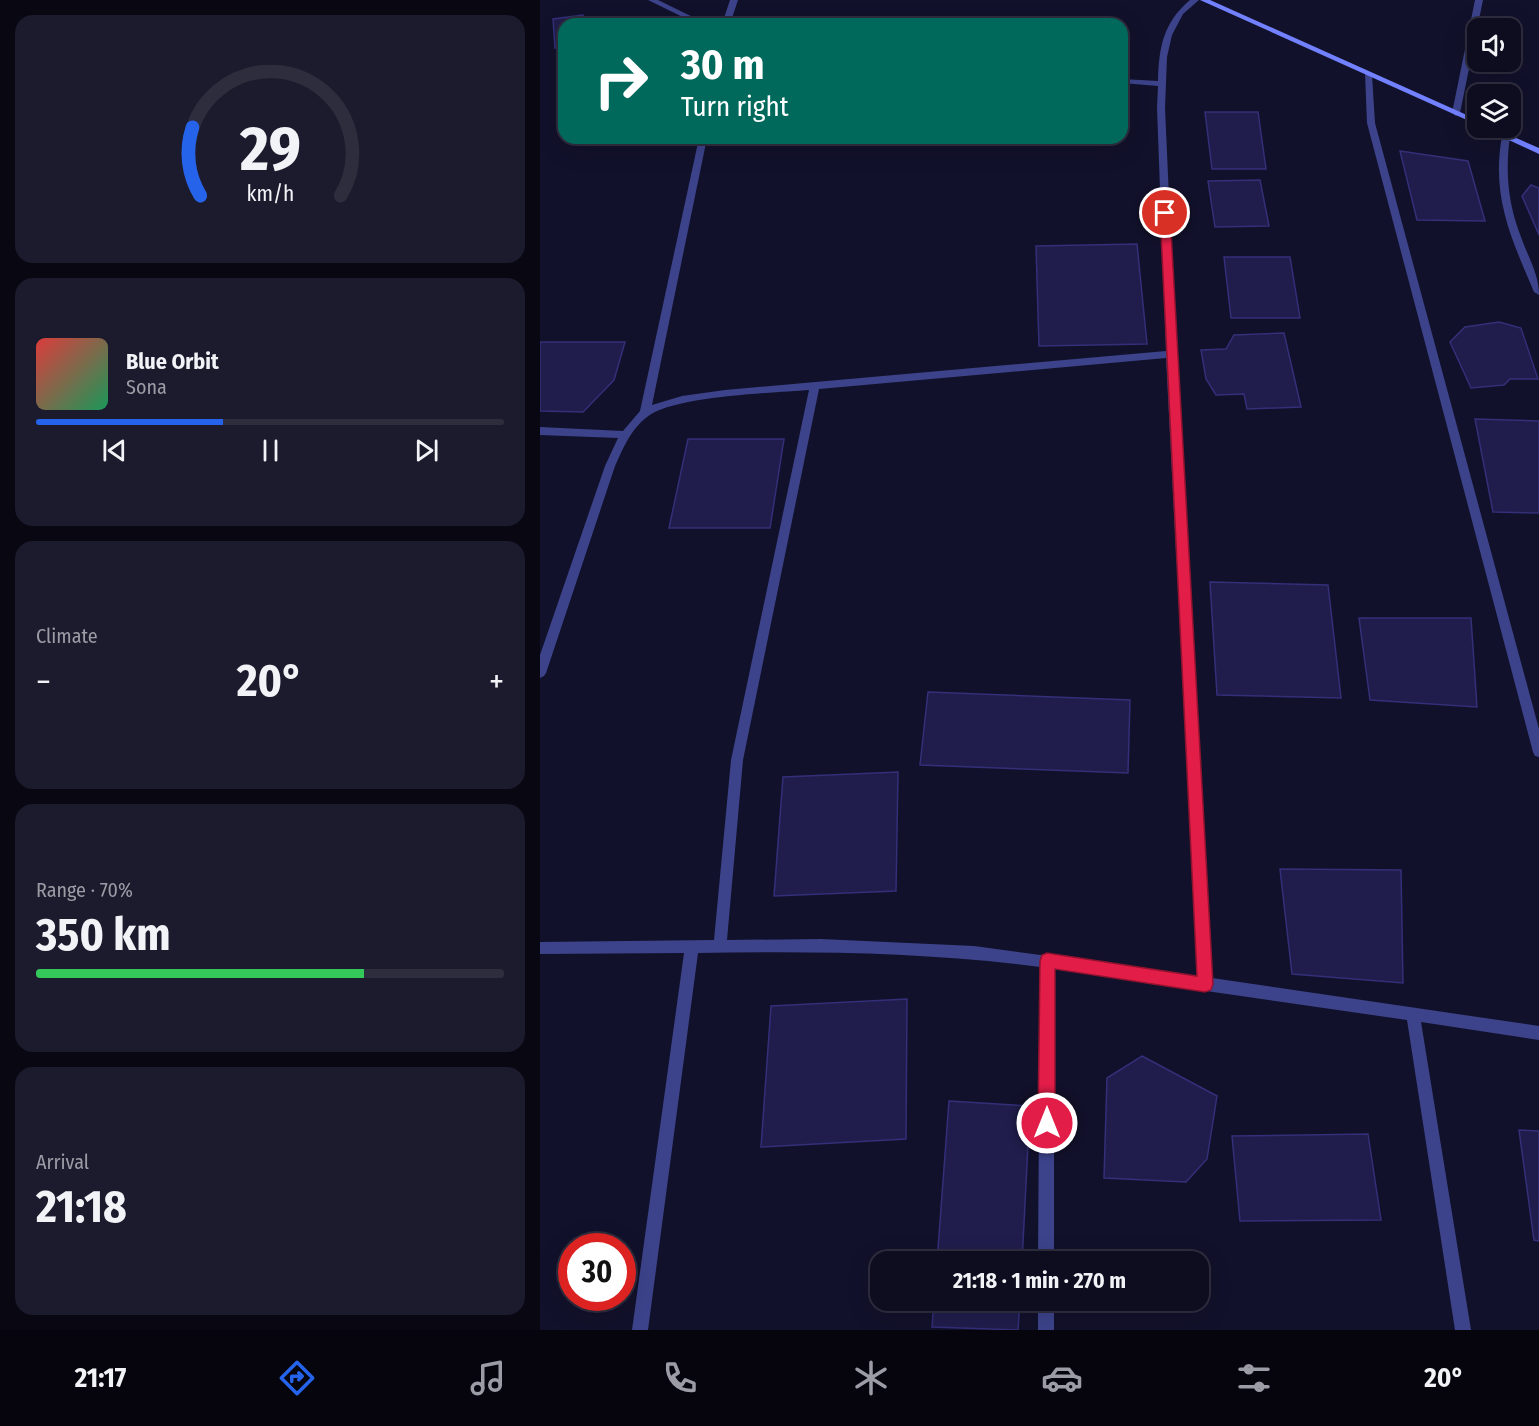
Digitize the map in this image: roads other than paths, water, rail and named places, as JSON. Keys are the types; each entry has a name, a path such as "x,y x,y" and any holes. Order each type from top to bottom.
{"street":[{"path":"652,0 690,18"},
{"path":"728,18 734,0"},
{"path":"1195,0 1180,13 1168,34 1163,57 1162,84 1171,354 1205,984"},
{"path":"1204,0 1467,118"},
{"path":"1456,113 1479,0"},
{"path":"1368,75 1371,123 1539,752"},
{"path":"1128,81 1162,84"},
{"path":"1506,138 1500,169 1502,190 1516,238 1539,292"},
{"path":"1510,138 1539,151"},
{"path":"540,673 603,484 627,435 645,412 702,144"},
{"path":"645,412 690,399 1171,354"},
{"path":"720,944 737,760 815,386"},
{"path":"540,431 627,435"},
{"path":"540,948 720,944 974,952 1539,1033"},
{"path":"640,1330 692,945"},
{"path":"1046,1251 1047,961"},
{"path":"1413,1016 1463,1330"},
{"path":"1046,1311 1046,1330"}]}
